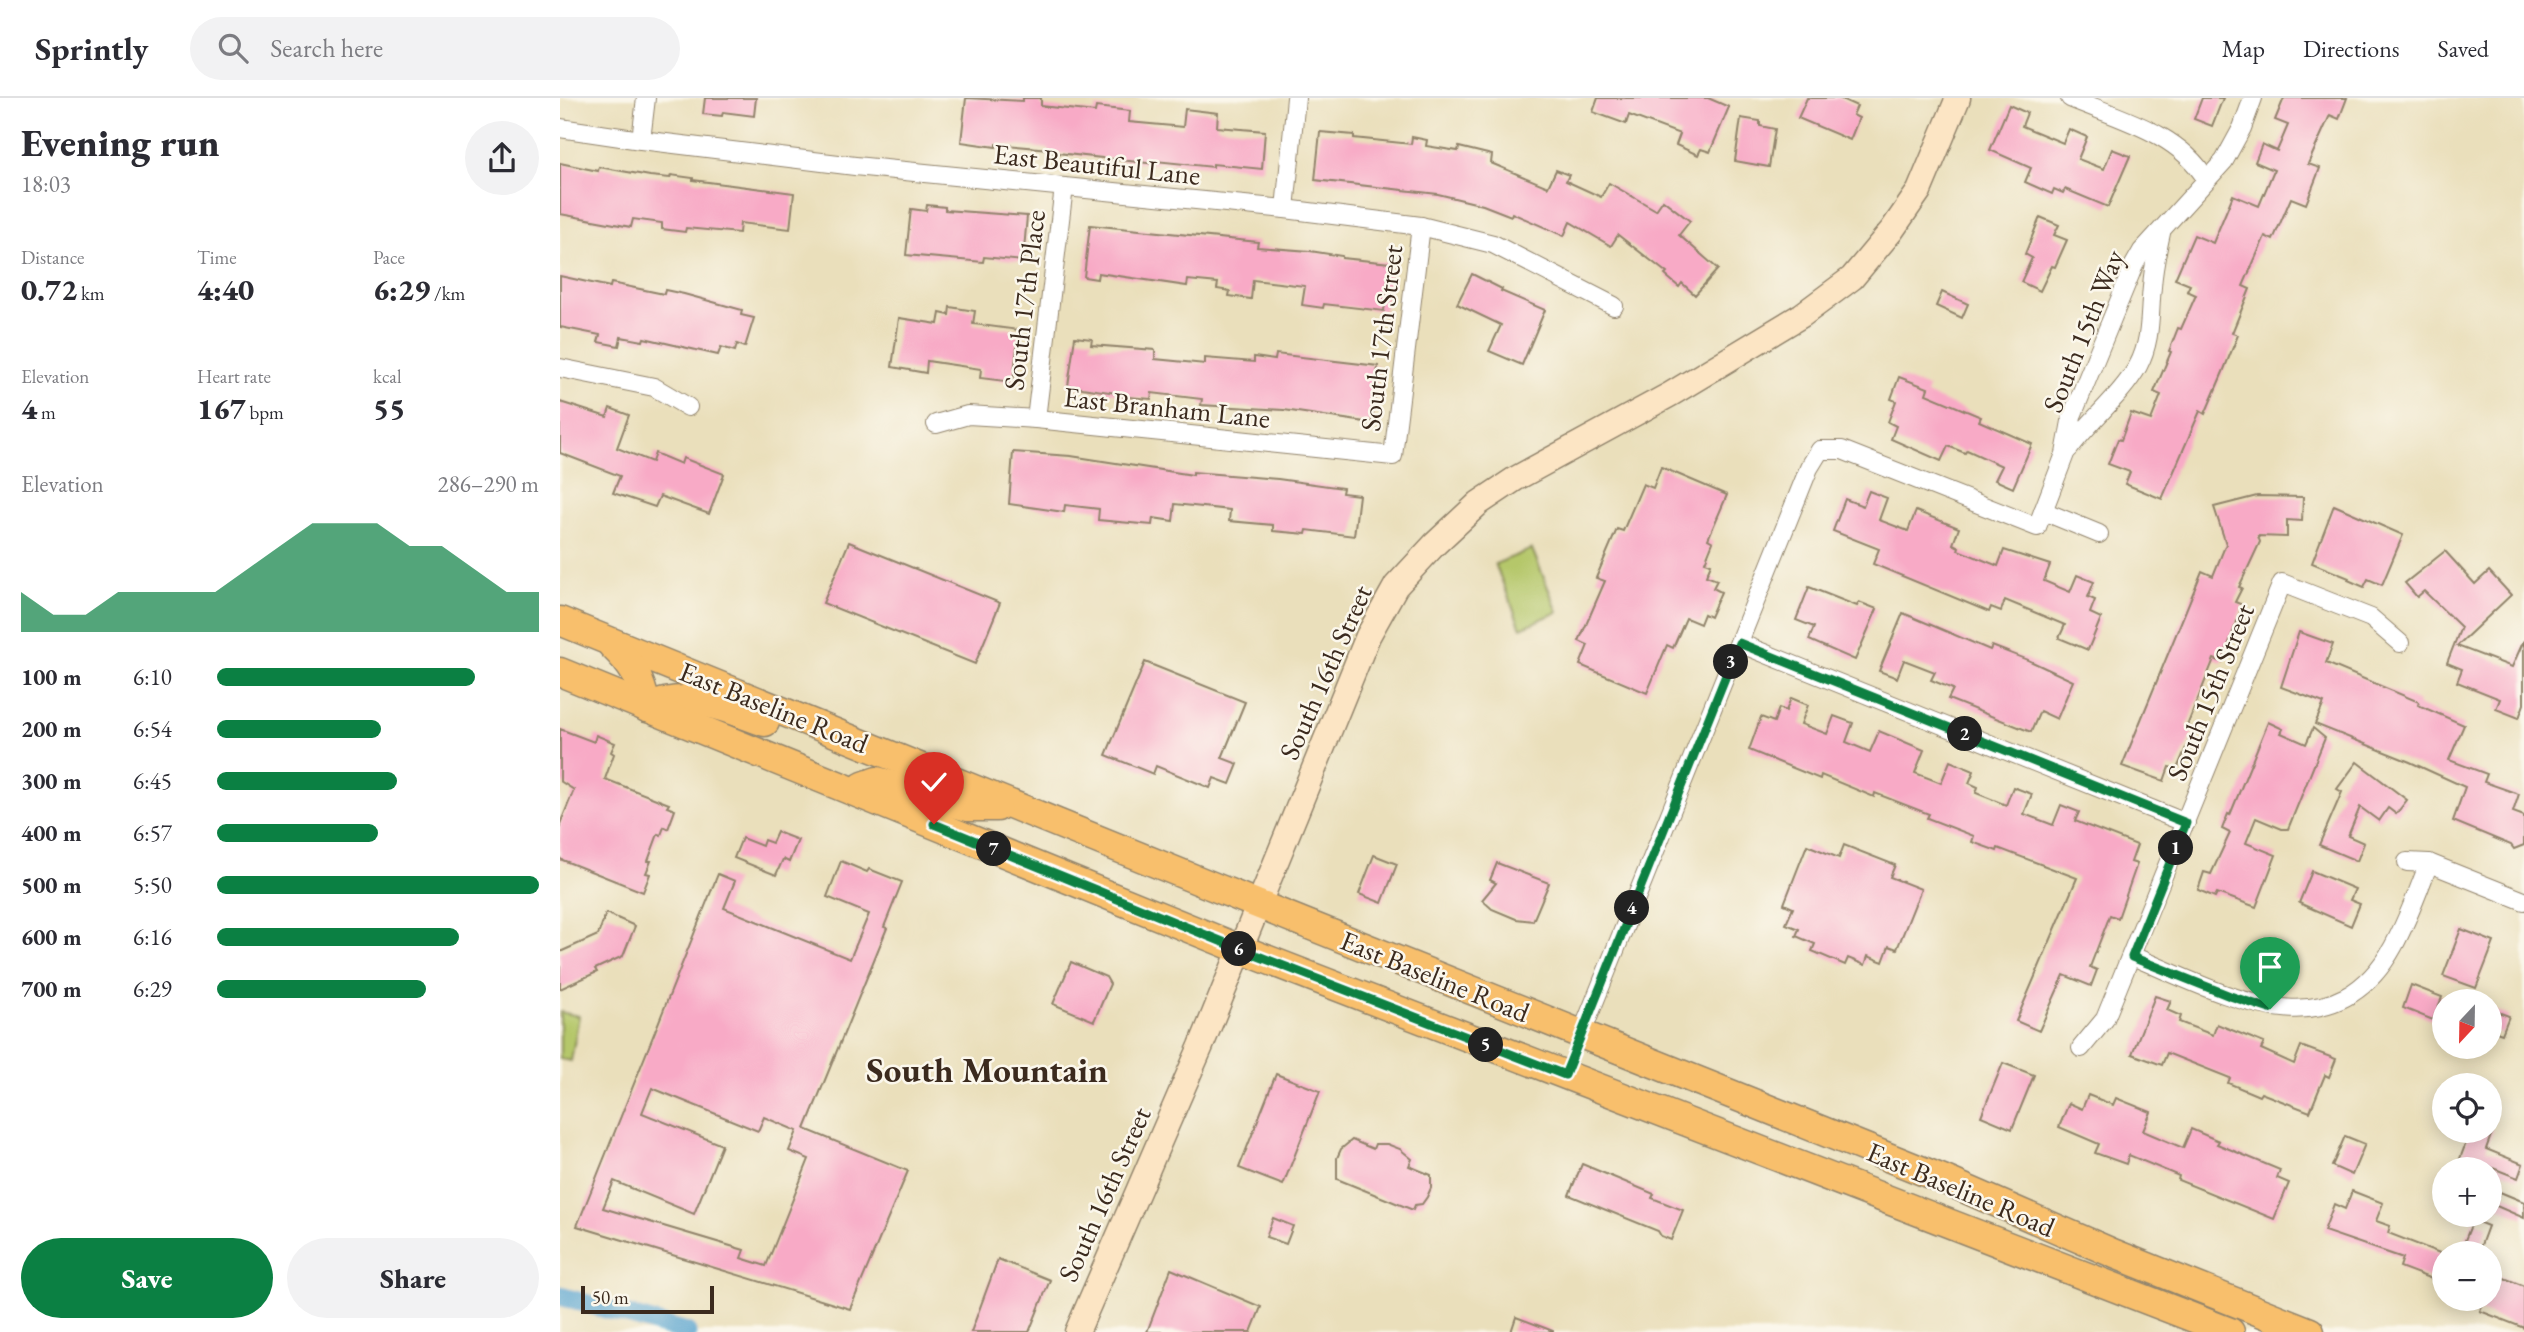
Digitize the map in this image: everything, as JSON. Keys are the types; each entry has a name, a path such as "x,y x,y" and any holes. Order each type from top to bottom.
{"main road":[{"name":"South 16th Street","path":"1077,1332 1201,1046 1368,636 1396,586 1435,544 1479,503 1515,479 1671,394 1779,329 1852,278 1892,230 1919,191 1958,98"},
{"name":"East Baseline Road","path":"560,621 1945,1180 2091,1244 2310,1332"},
{"path":"608,640 630,662 638,675 647,708 660,702 687,698 769,724 816,724"},
{"name":"East Baseline Road","path":"560,672 1240,949 2220,1331"},
{"path":"858,793 863,786 877,781 968,807 1021,808"},
{"path":"1565,1075 1581,1035"},
{"path":"2220,1331 2229,1300"}],"street":[{"path":"641,140 646,98"},
{"path":"1285,209 1296,98"},
{"path":"2070,98 2147,130 2175,145 2197,164 2206,179"},
{"name":"South 15th Way","path":"2040,519 2065,454 2072,416 2134,265 2142,251 2224,161 2233,147 2253,98"},
{"name":"East Beautiful Lane","path":"560,128 855,166 1285,209 1421,226 1493,244 1614,306"},
{"name":"South 17th Place","path":"1036,419 1064,187"},
{"name":"South 17th Street","path":"1394,456 1421,226"},
{"name":"South 15th Way","path":"2065,454 2086,426 2128,382 2139,363 2147,342 2151,319 2153,268 2161,233"},
{"path":"560,368 654,387 688,407"},
{"name":"East Branham Lane","path":"936,425 968,415 1036,419 1394,456"},
{"path":"1581,1035 1809,468 1820,450 1842,450 2040,519 2099,534"},
{"name":"South 15th Street","path":"2081,1048 2105,1019 2132,957 2282,583 2371,618 2400,643"},
{"path":"1739,643 2186,823"},
{"path":"2407,862 2429,863 2524,901"},
{"path":"2132,957 2270,1009 2309,1009 2329,1004 2365,982 2392,948 2429,863"}],"green space":[{"path":"1532,549 1558,612 1521,628 1495,564"},
{"path":"560,1012 579,1016 571,1061 560,1059"}],"building":[{"path":"705,98 756,98 754,116 723,112 722,116 703,114"},
{"path":"966,98 1023,101 1023,98 1041,98 1041,106 1095,112 1096,107 1130,111 1129,122 1183,127 1185,109 1218,113 1217,127 1265,131 1262,169 1156,161 1156,164 1049,152 1049,149 996,144 996,147 961,142"},
{"path":"1598,98 1708,98 1729,107 1710,152 1701,149 1698,155 1676,145 1680,134 1629,115 1626,124 1593,112"},
{"path":"1807,98 1839,98 1857,106 1853,115 1859,118 1850,140 1798,118"},
{"path":"2202,98 2223,98 2212,126 2194,119"},
{"path":"2284,98 2347,98 2339,119 2330,115 2308,164 2320,168 2306,204 2291,198 2273,240 2265,236 2243,286 2250,289 2232,333 2238,335 2205,414 2200,411 2162,499 2125,484 2130,472 2108,464 2131,413 2151,420 2161,395 2154,392 2178,328 2181,329 2196,295 2187,291 2190,285 2175,279 2194,235 2213,243 2233,195 2259,206 2274,170 2255,162 2262,144 2277,151 2288,125 2275,120"},
{"path":"2009,105 2027,113 2022,126 2063,143 2069,129 2087,137 2078,159 2104,169 2112,149 2130,156 2108,207 2065,189 2063,193 2054,189 2052,194 2025,182 2031,168 1990,150"},
{"path":"1741,118 1760,121 1760,126 1775,129 1769,167 1735,161"},
{"path":"1320,132 1411,144 1412,137 1427,140 1426,146 1458,151 1459,147 1492,155 1491,163 1548,187 1556,170 1569,175 1566,181 1601,197 1609,183 1656,210 1663,200 1690,221 1679,235 1718,269 1695,295 1682,283 1679,287 1665,275 1667,273 1618,235 1611,246 1570,222 1564,236 1512,213 1511,216 1483,205 1438,194 1315,180"},
{"path":"560,163 598,171 599,167 650,176 670,178 671,175 794,193 790,229 740,223 739,233 686,228 685,232 662,229 662,223 633,219 631,227 560,214"},
{"path":"927,205 945,207 945,210 1027,216 1023,261 984,257 983,262 906,255 911,209 926,211"},
{"path":"2040,217 2059,225 2054,235 2067,240 2040,291 2021,282 2032,258 2025,254"},
{"path":"1090,225 1258,242 1257,247 1310,251 1342,258 1390,263 1384,311 1324,304 1323,308 1302,305 1305,286 1253,280 1251,299 1229,296 1230,291 1217,289 1218,283 1188,280 1187,286 1098,273 1097,279 1084,277"},
{"path":"1472,274 1502,289 1501,291 1545,310 1522,365 1489,351 1501,325 1457,304"},
{"path":"560,276 610,287 611,283 664,294 665,290 684,294 742,310 741,315 754,318 745,347 737,344 735,351 721,347 718,355 644,338 643,341 621,337 619,346 598,342 600,335 560,327"},
{"path":"1942,292 1968,304 1962,318 1936,306"},
{"path":"950,307 975,311 973,324 1019,330 1013,382 980,378 981,369 927,361 926,373 892,367 899,318 938,324 940,313 949,315"},
{"path":"1075,337 1092,339 1091,345 1155,350 1155,359 1205,364 1205,358 1254,362 1254,357 1275,360 1276,354 1378,366 1372,423 1284,410 1201,405 1202,399 1152,393 1151,399 1117,396 1117,393 1068,386"},
{"path":"1899,377 1928,388 1926,394 1981,417 1979,421 2032,444 2013,488 1995,480 2002,466 1967,450 1965,453 1948,446 1941,461 1891,439 1896,426 1888,422 1896,401 1891,399"},
{"path":"560,402 607,417 610,408 629,415 617,448 652,462 655,453 681,464 683,458 724,474 709,514 660,496 655,507 613,493 620,476 560,453"},
{"path":"1013,452 1071,456 1193,475 1193,472 1278,479 1343,488 1342,493 1359,495 1354,536 1307,530 1306,534 1273,531 1273,525 1229,521 1230,510 1175,504 1173,521 1153,518 1152,525 1098,520 1099,509 1065,505 1064,512 1009,504"},
{"path":"1661,467 1727,495 1708,539 1713,542 1705,562 1711,564 1706,576 1717,580 1713,588 1721,592 1710,617 1704,614 1700,624 1686,618 1673,648 1667,645 1647,693 1580,665 1588,645 1579,641 1605,581 1596,578 1617,529 1623,531 1643,484 1653,488"},
{"path":"1869,491 1887,498 1879,520 1908,531 1916,511 1959,528 1953,544 1959,547 1958,550 1998,566 2004,550 2050,565 2044,581 2070,592 2077,575 2094,582 2088,597 2095,600 2090,613 2101,618 2088,650 2059,638 2065,625 2005,600 2001,611 1991,607 1989,612 1873,564 1879,549 1833,531 1845,499 1863,506"},
{"path":"2257,496 2303,497 2302,521 2287,520 2287,537 2258,536 2260,542 2235,602 2243,605 2222,662 2214,659 2187,726 2194,729 2177,769 2169,767 2164,781 2122,766 2202,571 2213,576 2226,544 2214,507"},
{"path":"2334,505 2403,535 2382,585 2368,579 2364,587 2312,563"},
{"path":"849,542 1000,603 975,664 823,603"},
{"path":"2445,551 2475,584 2489,571 2511,595 2457,646 2512,667 2524,640 2524,704 2519,718 2496,709 2500,699 2457,682 2462,669 2447,663 2461,627 2424,591 2417,597 2405,583"},
{"path":"1809,587 1857,606 1859,602 1877,609 1855,660 1809,640 1814,627 1796,620"},
{"path":"1903,613 1990,650 1992,646 2028,660 2073,681 2057,719 2040,711 2031,732 1948,699 1953,689 1931,680 1935,672 1904,660 1897,678 1879,671"},
{"path":"2299,632 2333,644 2326,663 2419,702 2418,705 2464,725 2449,760 2487,774 2484,782 2519,794 2513,812 2524,816 2524,845 2514,849 2511,845 2453,821 2465,787 2315,724 2324,703 2281,687"},
{"path":"1145,662 1245,702 1222,758 1238,764 1230,784 1214,778 1210,788 1156,766 1153,774 1106,755"},
{"path":"1791,698 1808,705 1801,724 1827,734 1834,716 1853,723 1846,742 1870,752 1879,731 1924,750 1915,773 1941,783 1950,761 1974,771 1969,783 1978,787 1976,793 2006,805 2013,787 2032,794 2024,814 2053,825 2061,805 2079,812 2075,821 2137,845 2131,862 2137,864 2118,918 2110,915 2090,967 2097,970 2091,986 2064,975 2039,1031 2016,1021 2077,878 1998,848 1997,851 1972,842 1974,836 1927,818 1929,814 1875,793 1874,797 1821,775 1820,779 1749,750 1761,717 1774,722 1779,708 1786,711"},
{"path":"2268,722 2283,729 2281,733 2306,744 2313,728 2325,738 2288,829 2256,818 2246,843 2276,855 2256,907 2217,893 2215,897 2198,890 2204,872 2211,874 2230,833 2222,829"},
{"path":"560,729 594,742 596,735 615,743 605,779 669,804 667,807 675,810 668,829 664,827 661,835 658,834 648,861 651,861 646,873 650,874 643,892 560,859 560,824 574,790 560,781"},
{"path":"2357,762 2407,800 2396,814 2388,808 2379,821 2360,807 2348,836 2364,843 2357,861 2319,845 2342,792 2337,789"},
{"path":"777,832 798,840 789,862 783,859 776,875 734,858 742,838 762,846 764,840 772,843"},
{"path":"1807,845 1839,858 1844,845 1895,865 1890,877 1921,889 1897,949 1889,946 1883,962 1868,956 1865,965 1848,958 1845,965 1812,951 1815,944 1796,936 1799,929 1786,924 1793,908 1784,904"},
{"path":"1374,855 1397,864 1382,903 1359,894"},
{"path":"841,861 902,882 884,927 887,928 805,1129 908,1171 850,1309 577,1226 718,874 735,881 724,908 850,959 869,914 827,897","holes":["652,1088 758,1131 764,1117 797,1131 789,1151 809,1159 766,1266 741,1258 744,1250 603,1208 614,1181 694,1214 722,1145 642,1113"]},
{"path":"1497,863 1549,883 1533,921 1516,919 1492,909 1482,900 1496,883 1490,880"},
{"path":"2312,871 2355,889 2350,900 2360,904 2351,926 2299,903"},
{"path":"606,913 635,926 623,956 595,969 597,972 560,989 560,952 598,935"},
{"path":"2461,929 2494,942 2476,988 2443,976"},
{"path":"1071,962 1106,977 1110,984 1094,1021 1053,1004"},
{"path":"2411,985 2432,993 2432,1020 2403,1008"},
{"path":"2155,996 2171,1001 2167,1010 2181,1016 2179,1022 2213,1035 2217,1024 2264,1043 2261,1049 2294,1064 2301,1046 2336,1059 2329,1077 2325,1075 2310,1112 2261,1093 2259,1096 2228,1083 2230,1078 2167,1053 2162,1065 2132,1054"},
{"path":"2502,1013 2509,1016 2502,1034"},
{"path":"2003,1063 2034,1075 2012,1129 1981,1116"},
{"path":"1276,1074 1320,1091 1283,1185 1239,1168"},
{"path":"2088,1095 2113,1105 2116,1098 2151,1112 2143,1131 2183,1148 2191,1129 2219,1141 2217,1144 2280,1170 2277,1178 2289,1183 2274,1219 2178,1180 2179,1176 2129,1155 2126,1164 2095,1153 2099,1144 2059,1127 2069,1103 2082,1109"},
{"path":"2345,1136 2365,1144 2352,1175 2332,1166"},
{"path":"1352,1140 1373,1149 1375,1144 1387,1144 1400,1149 1412,1159 1409,1166 1431,1175 1431,1188 1422,1204 1415,1205 1413,1210 1337,1179 1337,1158 1341,1149"},
{"path":"2466,1143 2488,1143 2486,1149 2523,1164 2518,1178 2502,1172 2502,1157 2461,1157"},
{"path":"1582,1164 1654,1194 1652,1198 1683,1210 1671,1240 1661,1236 1658,1231 1569,1195"},
{"path":"2352,1191 2383,1203 2376,1221 2390,1226 2388,1233 2432,1250 2432,1279 2400,1267 2403,1258 2324,1231 2334,1204 2345,1209"},
{"path":"2502,1193 2524,1202 2524,1218 2502,1208"},
{"path":"1273,1218 1293,1226 1286,1244 1266,1237"},
{"path":"2470,1227 2488,1227 2482,1241 2465,1241"},
{"path":"998,1259 1050,1280 1029,1332 971,1332"},
{"path":"1171,1269 1261,1307 1251,1332 1147,1332"},
{"path":"2502,1277 2524,1286 2524,1328 2480,1311 2502,1311"},
{"path":"1516,1317 1553,1331 1553,1332 1511,1332"}],"waterway":[{"path":"560,1296 687,1332"}],"district":[{"name":"South Mountain","path":"987,1070"}],"route":[{"path":"934,824 1240,949 1565,1075 1739,643 2186,823 2132,957 2270,1009"}]}
